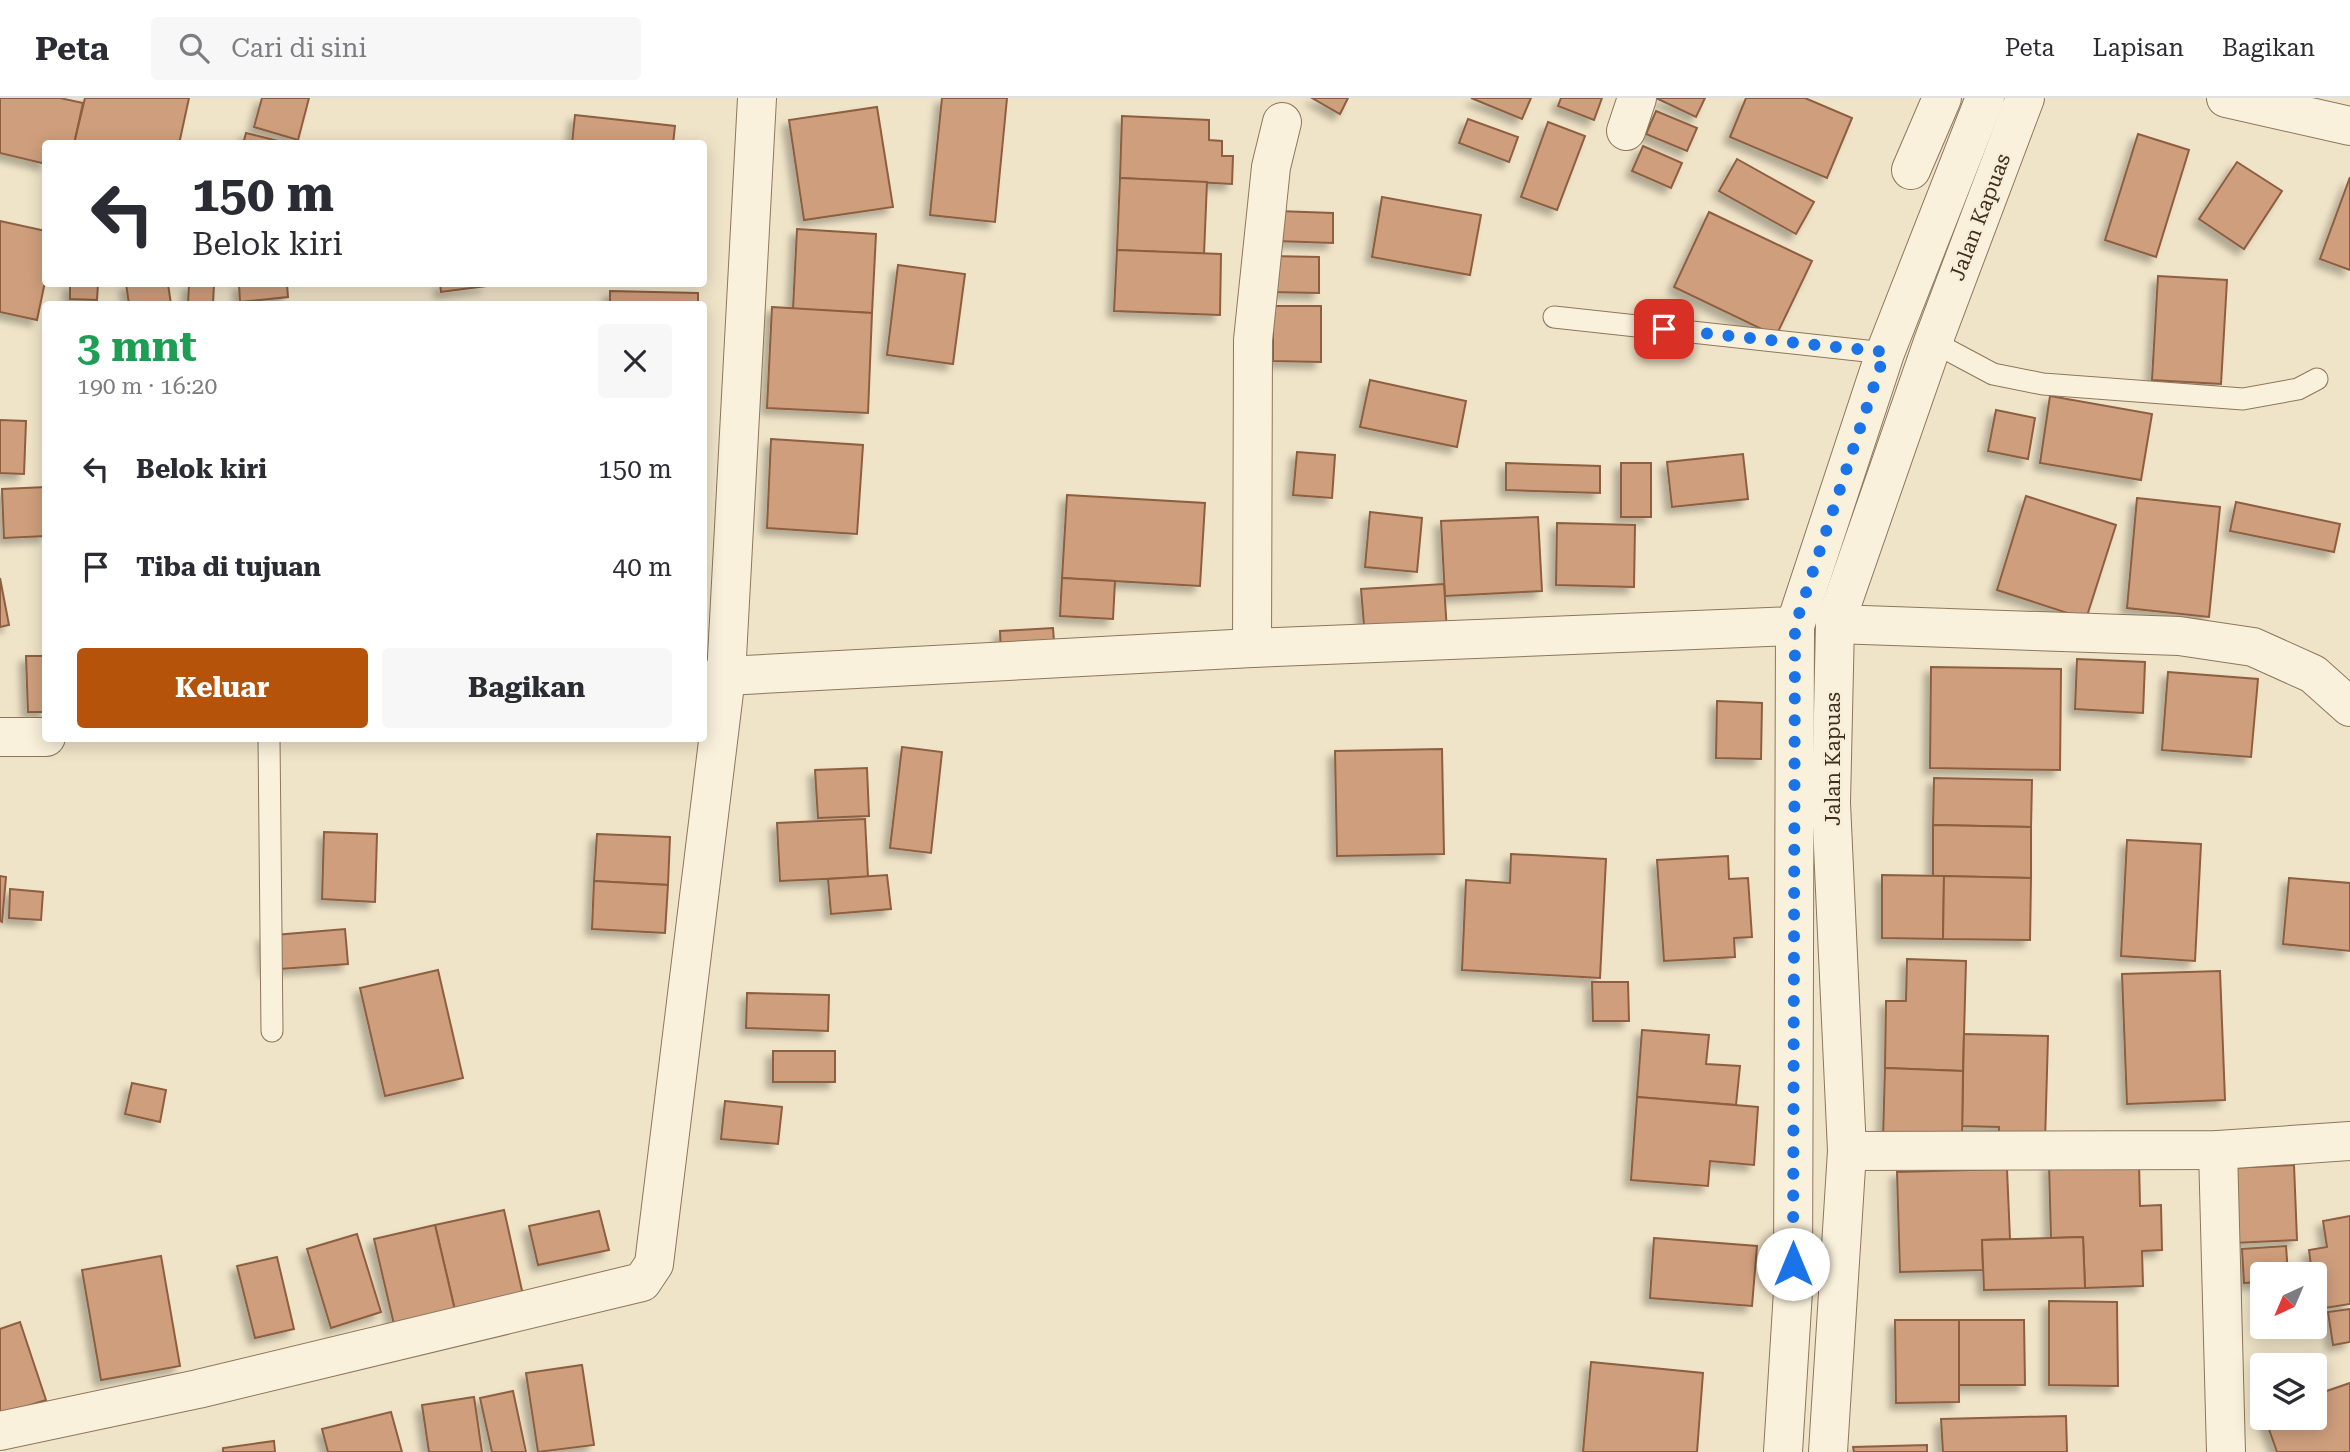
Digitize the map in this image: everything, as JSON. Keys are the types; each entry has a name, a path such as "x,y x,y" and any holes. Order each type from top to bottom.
{"street":[{"path":"0,1431 198,1389 642,1282 654,1264 715,679 757,98"},
{"path":"1911,170 1942,98"},
{"name":"Jalan Kapuas","path":"1783,1452 1793,1291 1795,626 1885,352 1985,98"},
{"name":"Jalan Kapuas","path":"1828,1452 1847,1151 1831,803 1835,624 1933,342 2025,98"},
{"path":"2225,98 2350,126"},
{"path":"1252,648 1254,340 1271,167 1282,122"},
{"path":"1835,624 2179,636 2253,647 2313,674 2350,707"},
{"path":"715,679 1252,648 1795,626"},
{"path":"0,737 42,737"},
{"path":"1847,1151 2218,1150 2350,1141"},
{"path":"2218,1150 2227,1452"},
{"path":"1793,1291 1837,1296"}],"lane":[{"path":"1553,317 1885,352"},
{"path":"1933,342 1993,374 2043,384 2243,399 2298,389 2317,379"},
{"path":"269,742 272,1031"}],"building":[{"path":"0,98 60,98 83,103 75,140 42,140 42,163 0,153"},
{"path":"85,98 189,98 180,140 75,140"},
{"path":"262,98 309,98 298,140 254,127"},
{"path":"942,98 1007,98 995,222 930,215"},
{"path":"1312,98 1348,98 1340,114"},
{"path":"1471,98 1531,98 1522,119"},
{"path":"1561,98 1602,98 1594,120 1558,106"},
{"path":"1656,98 1705,98 1696,117"},
{"path":"1746,98 1805,98 1852,118 1827,178 1730,137"},
{"path":"877,107 893,207 804,220 789,120"},
{"path":"1656,111 1697,128 1687,151 1646,134"},
{"path":"575,115 675,126 673,140 572,140"},
{"path":"1122,116 1209,120 1209,140 1222,141 1222,156 1233,156 1232,184 1120,178"},
{"path":"1468,119 1518,137 1509,162 1459,143"},
{"path":"1548,122 1585,136 1557,210 1521,197"},
{"path":"246,133 275,140 244,140"},
{"path":"2138,134 2189,150 2156,257 2105,240"},
{"path":"1643,146 1682,163 1671,188 1632,171"},
{"path":"1737,159 1814,202 1796,234 1719,191"},
{"path":"2237,162 2282,191 2244,249 2199,219"},
{"path":"2350,177 2350,270 2320,259"},
{"path":"1120,178 1207,182 1204,254 1117,250"},
{"path":"1382,197 1481,215 1470,275 1372,257"},
{"path":"1277,211 1333,213 1333,243 1276,241"},
{"path":"1709,212 1812,261 1776,336 1674,287"},
{"path":"0,221 42,230 44,287 37,320 0,312"},
{"path":"797,229 876,234 872,313 793,309"},
{"path":"1117,250 1221,254 1220,315 1114,311"},
{"path":"1270,256 1319,257 1319,293 1269,292"},
{"path":"898,265 965,274 953,364 887,355"},
{"path":"2158,276 2227,280 2221,384 2152,380"},
{"path":"70,287 98,287 97,300 70,299"},
{"path":"126,287 168,287 171,301 129,301"},
{"path":"189,287 214,287 213,301 188,301"},
{"path":"239,287 287,287 288,297 240,301"},
{"path":"440,287 478,287 441,292"},
{"path":"610,291 698,293 698,301 610,301"},
{"path":"1273,306 1321,306 1321,362 1273,361"},
{"path":"772,307 872,313 868,413 767,408"},
{"path":"1370,380 1466,401 1457,447 1360,427"},
{"path":"2050,396 2152,414 2141,480 2040,463"},
{"path":"1996,410 2035,418 2028,459 1988,451"},
{"path":"0,420 26,421 24,474 0,473"},
{"path":"771,439 863,445 857,534 767,528"},
{"path":"1297,452 1335,455 1332,498 1293,495"},
{"path":"1743,454 1748,499 1672,507 1667,462"},
{"path":"1506,463 1600,466 1600,493 1506,490"},
{"path":"1621,463 1651,463 1651,517 1621,517"},
{"path":"42,487 42,536 4,538 2,489"},
{"path":"1067,495 1205,503 1200,586 1062,578"},
{"path":"2026,496 2116,525 2086,619 1997,590"},
{"path":"2137,498 2220,507 2209,617 2127,608"},
{"path":"2236,502 2340,524 2334,552 2230,531"},
{"path":"1370,512 1422,518 1417,572 1365,567"},
{"path":"1538,517 1542,591 1445,596 1441,521"},
{"path":"1557,523 1635,525 1634,587 1556,585"},
{"path":"0,578 9,625 0,627"},
{"path":"1062,578 1115,581 1113,619 1060,616"},
{"path":"1444,584 1447,632 1365,637 1361,589"},
{"path":"1053,628 1055,654 1001,657 1000,631"},
{"path":"26,656 42,656 42,712 28,712"},
{"path":"2077,659 2145,662 2143,713 2075,709"},
{"path":"1931,667 2061,669 2060,770 1930,768"},
{"path":"2168,672 2258,679 2251,757 2162,750"},
{"path":"1717,701 1762,703 1761,759 1716,758"},
{"path":"902,747 942,752 931,853 890,848"},
{"path":"1442,749 1444,854 1337,856 1335,751"},
{"path":"867,768 869,816 818,818 815,770"},
{"path":"1934,778 2032,780 2031,827 1933,825"},
{"path":"865,819 868,877 780,881 777,823"},
{"path":"1933,825 2031,827 2031,878 1933,876"},
{"path":"324,832 377,834 375,902 322,899"},
{"path":"597,834 670,837 668,885 594,881"},
{"path":"2127,840 2201,844 2195,961 2121,956"},
{"path":"1511,854 1606,859 1600,978 1462,970 1466,880 1510,883"},
{"path":"1728,856 1729,879 1748,878 1752,937 1734,938 1735,957 1664,961 1657,860"},
{"path":"887,875 891,909 831,914 828,879"},
{"path":"1882,875 1944,876 1943,939 1882,938"},
{"path":"0,876 6,877 2,922 0,921"},
{"path":"1944,876 2031,878 2030,940 1943,939"},
{"path":"2289,878 2350,883 2350,951 2283,944"},
{"path":"594,881 668,885 665,933 592,929"},
{"path":"10,889 43,892 41,920 9,918"},
{"path":"345,929 348,964 266,970 263,936"},
{"path":"1907,959 1966,961 1963,1071 1885,1068 1886,1001 1906,1001"},
{"path":"438,970 463,1078 385,1096 360,988"},
{"path":"2220,971 2225,1100 2127,1104 2122,974"},
{"path":"1592,982 1628,982 1629,1021 1593,1021"},
{"path":"747,993 829,995 828,1031 746,1028"},
{"path":"1642,1030 1709,1035 1706,1064 1740,1066 1736,1105 1637,1097"},
{"path":"1964,1034 2048,1036 2045,1142 1999,1141 1999,1127 1962,1126"},
{"path":"773,1051 835,1051 835,1082 773,1082"},
{"path":"1885,1068 1963,1071 1962,1141 1883,1139"},
{"path":"132,1083 166,1090 160,1122 125,1114"},
{"path":"1637,1097 1758,1107 1754,1165 1710,1161 1708,1186 1631,1180"},
{"path":"725,1101 782,1107 778,1144 721,1139"},
{"path":"2139,1162 2140,1206 2161,1205 2162,1250 2142,1251 2143,1286 2085,1288 2083,1237 2051,1238 2049,1164"},
{"path":"2294,1165 2297,1240 2233,1243 2229,1168"},
{"path":"2007,1169 2010,1239 1982,1240 1983,1270 1900,1272 1897,1172"},
{"path":"504,1210 525,1304 457,1319 435,1225"},
{"path":"599,1211 609,1250 538,1265 529,1226"},
{"path":"2350,1216 2350,1304 2328,1307 2328,1262 2310,1262 2309,1250 2327,1247 2323,1221"},
{"path":"435,1225 457,1319 396,1333 374,1239"},
{"path":"357,1234 381,1312 331,1328 307,1249"},
{"path":"2083,1237 2085,1288 1984,1290 1982,1240"},
{"path":"1654,1238 1757,1246 1752,1306 1650,1298"},
{"path":"2286,1246 2287,1262 2250,1262 2250,1283 2244,1283 2242,1249"},
{"path":"161,1256 180,1366 101,1380 82,1270"},
{"path":"277,1257 294,1329 255,1338 237,1266"},
{"path":"2049,1301 2117,1302 2118,1386 2049,1385"},
{"path":"2350,1309 2350,1342 2333,1345 2328,1312"},
{"path":"1895,1320 1959,1320 1959,1402 1896,1403"},
{"path":"1959,1320 2024,1320 2025,1385 1959,1385"},
{"path":"20,1322 46,1400 0,1415 0,1329"},
{"path":"1591,1362 1703,1373 1697,1452 1583,1452"},
{"path":"582,1365 594,1445 538,1452 526,1373"},
{"path":"2350,1383 2350,1452 2277,1452 2269,1430 2327,1430 2327,1391"},
{"path":"513,1391 526,1452 492,1452 480,1398"},
{"path":"474,1397 482,1452 429,1452 422,1405"},
{"path":"391,1412 402,1452 328,1452 322,1429"},
{"path":"2066,1416 2067,1452 1943,1452 1941,1419"},
{"path":"274,1441 275,1452 223,1452 223,1448"},
{"path":"1927,1445 1927,1452 1854,1452 1853,1447"}],"route":[{"path":"1664,329 1885,352 1795,626 1793,1264"}]}
